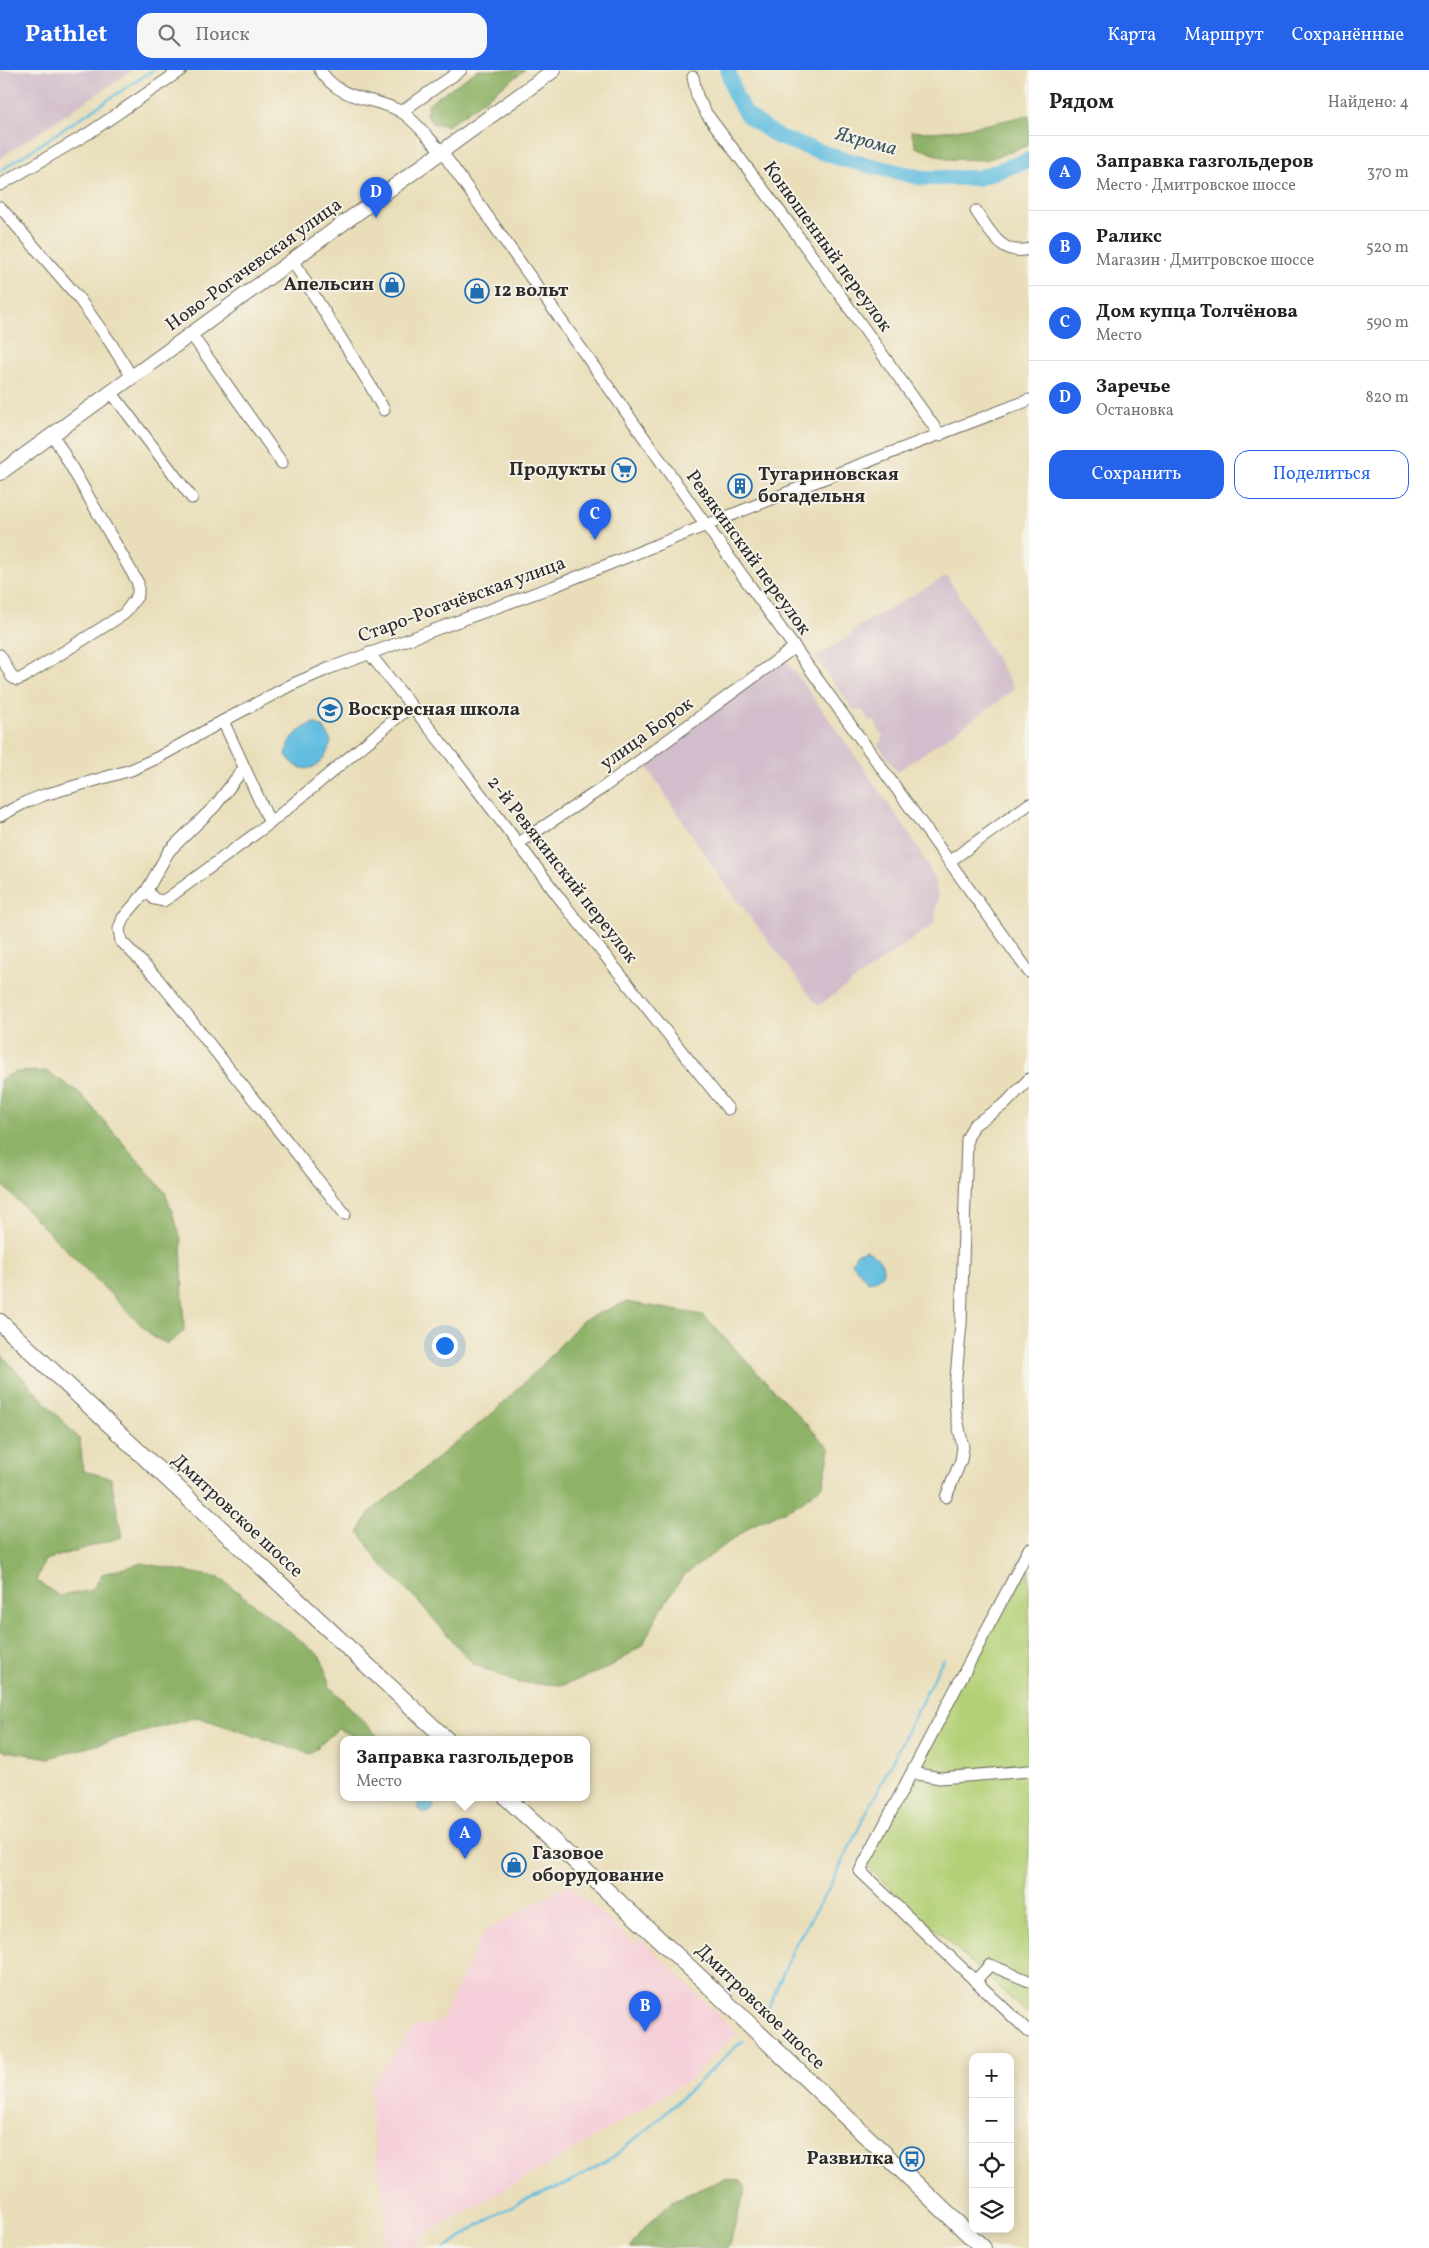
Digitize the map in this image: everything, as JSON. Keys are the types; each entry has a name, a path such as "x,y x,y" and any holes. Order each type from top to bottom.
{"highway":[{"name":"Дмитровское шоссе","path":"0,1322 443,1736"},
{"name":"Дмитровское шоссе","path":"510,1801 711,1988 983,2248"}],"main road":[{"name":"Ново-Рогачевская улица","path":"0,473 554,70"}],"street":[{"path":"0,185 90,133 181,70"},
{"path":"320,70 334,86 346,93 401,112 460,70"},
{"name":"Конюшенный переулок","path":"693,77 697,96 706,113 790,225 940,435"},
{"name":"Ревякинский переулок","path":"401,112 442,152 706,525 1029,972"},
{"path":"0,207 77,296 132,377"},
{"path":"976,211 998,243 1016,251 1029,249"},
{"path":"292,260 384,410"},
{"path":"191,334 282,463"},
{"path":"111,392 192,498"},
{"name":"Старо-Рогачёвская улица","path":"0,816 44,794 131,770 291,685 369,653 552,587 706,525 1029,400"},
{"path":"0,655 12,678 17,680 124,614 138,596 138,583 53,435"},
{"name":"улица Борок","path":"517,844 602,789 795,647"},
{"name":"2-й Ревякинский переулок","path":"369,653 451,755 517,844 728,1109"},
{"path":"147,890 154,899 163,901 172,896 270,823 411,706"},
{"path":"223,720 270,823"},
{"path":"244,768 215,806 169,851 147,890 123,918 120,929 121,941 157,978 346,1214"},
{"path":"950,861 1029,804"},
{"path":"946,1497 961,1460 963,1447 956,1414 955,1387 961,1324 966,1139 974,1125 1006,1103 1029,1079"},
{"path":"1029,1549 860,1871 1029,2032"},
{"path":"912,1772 940,1778 1029,1771"},
{"path":"975,1981 990,1965 1029,1980"}],"shaded area":[{"path":"0,70 133,70 0,158"},
{"path":"947,576 1014,688 998,702 897,772 878,745 883,737 874,720 870,722 863,710 854,710 815,657 853,634 852,630"},
{"path":"785,659 915,842 933,876 938,896 934,924 818,1006 719,876 645,764"},
{"path":"568,1884 635,1944 641,1939 737,2033 688,2081 557,2160 422,2236 416,2248 383,2248 387,2222 372,2128 370,2086 414,2027 440,2022 483,1933"}],"green space":[{"path":"478,70 525,70 448,126 432,123 426,114 429,103"},
{"path":"1029,115 1029,145 986,160 947,159 916,147 911,131 955,130"},
{"path":"46,1071 80,1093 165,1192 181,1238 184,1331 168,1344 153,1337 0,1183 0,1080 15,1072"},
{"path":"626,1302 703,1315 830,1449 823,1485 799,1504 751,1526 683,1576 656,1617 643,1645 608,1668 564,1685 518,1683 473,1664 418,1601 378,1561 359,1532 369,1513 494,1412 545,1362 583,1320"},
{"path":"0,1353 80,1440 83,1471 111,1478 122,1537 45,1560 36,1580 59,1596 92,1590 102,1574 142,1563 220,1578 321,1657 330,1687 378,1736 355,1736 338,1729 310,1754 197,1717 49,1758 0,1750"},
{"path":"1029,1544 1029,2015 864,1864"},
{"path":"724,2179 740,2180 746,2188 728,2248 630,2248 644,2228 672,2201"}],"water":[{"path":"314,723 324,728 331,741 328,750 319,763 307,769 293,763 286,755 289,744 295,735"},
{"path":"865,1250 877,1257 883,1267 881,1276 876,1280 868,1282 852,1263 856,1254"},
{"path":"419,1801 434,1802 434,1808 429,1813 423,1813 418,1808"}],"waterway":[{"path":"0,171 153,70"},
{"name":"Яхрома","path":"728,70 735,95 747,115 778,137 842,159 923,178 978,178 1029,160"},
{"path":"764,2018 796,1943 829,1888 943,1659"},
{"path":"446,2248 480,2224 519,2202 570,2182 613,2157 652,2125 742,2041"}],"place":[{"name":"Заречье","path":"376,218"},
{"name":"Апельсин","path":"392,285"},
{"name":"12 вольт","path":"477,291"},
{"name":"Продукты","path":"624,470"},
{"name":"Тугариновская богадельня","path":"740,486"},
{"name":"Дом купца Толчёнова","path":"595,540"},
{"name":"Воскресная школа","path":"330,710"},
{"name":"Заправка газгольдеров","path":"465,1859"},
{"name":"Газовое оборудование","path":"514,1865"},
{"name":"Раликс","path":"645,2032"},
{"name":"Развилка","path":"912,2159"}]}
